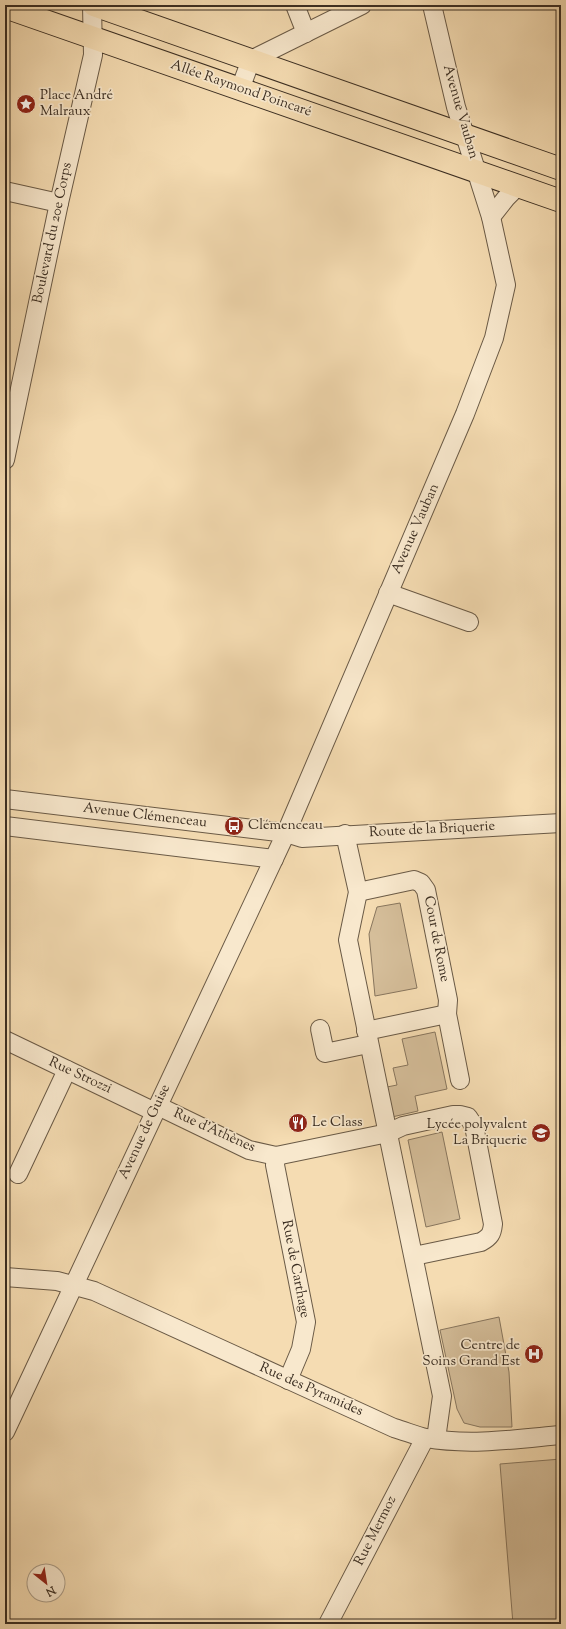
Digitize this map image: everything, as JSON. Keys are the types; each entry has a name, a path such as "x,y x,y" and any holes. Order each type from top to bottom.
{"main road":[{"path":"93,5 561,169"},
{"name":"Allée Raymond Poincaré","path":"5,7 561,201"}],"street":[{"name":"Boulevard du 20e Corps","path":"5,460 59,203 93,55 93,5"},
{"path":"295,5 306,33"},
{"path":"240,89 251,60 362,5"},
{"name":"Avenue Vauban","path":"294,835 388,593 465,414 494,338 506,285 491,217 456,107 432,5"},
{"path":"491,217 518,186"},
{"path":"5,191 59,203"},
{"path":"388,593 469,622"},
{"name":"Avenue Clémenceau","path":"5,799 294,835"},
{"name":"Route de la Briquerie","path":"294,835 345,834 561,823"},
{"name":"Avenue Clémenceau","path":"5,826 274,859"},
{"path":"345,834 358,892 348,940 442,1396 431,1439"},
{"name":"Avenue de Guise","path":"5,1432 274,859 294,835"},
{"name":"Cour de Rome","path":"358,892 414,880 421,883 426,890 448,1000 447,1014 460,1080"},
{"path":"320,1029 325,1053 367,1037 447,1014"},
{"name":"Rue Strozzi","path":"5,1040 67,1070 156,1109"},
{"path":"18,1174 67,1070"},
{"name":"Rue d'Athènes","path":"156,1109 249,1150 276,1156 388,1133"},
{"path":"388,1133 403,1126 453,1115 468,1117 474,1126 493,1224 492,1232 489,1237 481,1242 414,1256"},
{"name":"Rue de Carthage","path":"276,1156 275,1165 306,1322 302,1349 288,1380"},
{"name":"Rue des Pyramides","path":"5,1277 57,1281 94,1291 394,1428 431,1439 479,1441 561,1436"},
{"name":"Rue Mermoz","path":"328,1624 431,1439"}],"shaded area":[{"path":"400,903 417,988 375,996 369,934 377,907"},
{"path":"435,1032 447,1089 415,1096 418,1111 392,1117 387,1087 397,1085 393,1068 408,1065 402,1039"},
{"path":"442,1132 460,1219 426,1227 408,1140"},
{"path":"499,1317 509,1372 512,1427 480,1427 464,1423 457,1409 440,1330"},
{"path":"561,1459 561,1624 513,1624 500,1464"}],"place":[{"name":"Place André Malraux","path":"26,104"},
{"name":"Clémenceau","path":"234,826"},
{"name":"Le Class","path":"298,1123"},
{"name":"Lycée polyvalent La Briquerie","path":"541,1133"},
{"name":"Centre de Soins Grand Est","path":"534,1354"}]}
